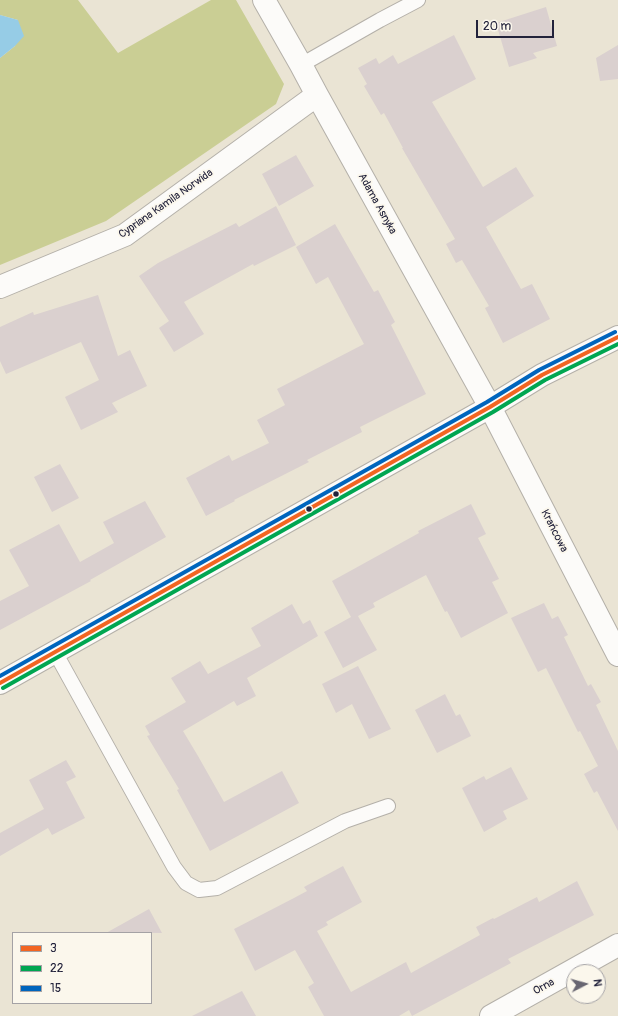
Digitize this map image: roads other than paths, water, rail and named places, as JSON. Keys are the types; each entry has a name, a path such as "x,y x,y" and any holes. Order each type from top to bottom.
{"street":[{"name":"Adama Asnyka","path":"264,0 301,64 490,407"},
{"name":"Cypriana Kamila Norwida","path":"0,287 125,235 317,95"},
{"path":"0,683 490,407 542,375 618,337"},
{"name":"Krańcowa","path":"490,407 618,655"},
{"name":"Orna","path":"491,1016 618,945"}],"lane":[{"path":"301,64 418,0"},
{"path":"55,652 174,868 186,883 199,890 217,888 345,821 388,806"}],"water":[{"path":"0,15 18,20 24,36 15,46 0,58"}]}
